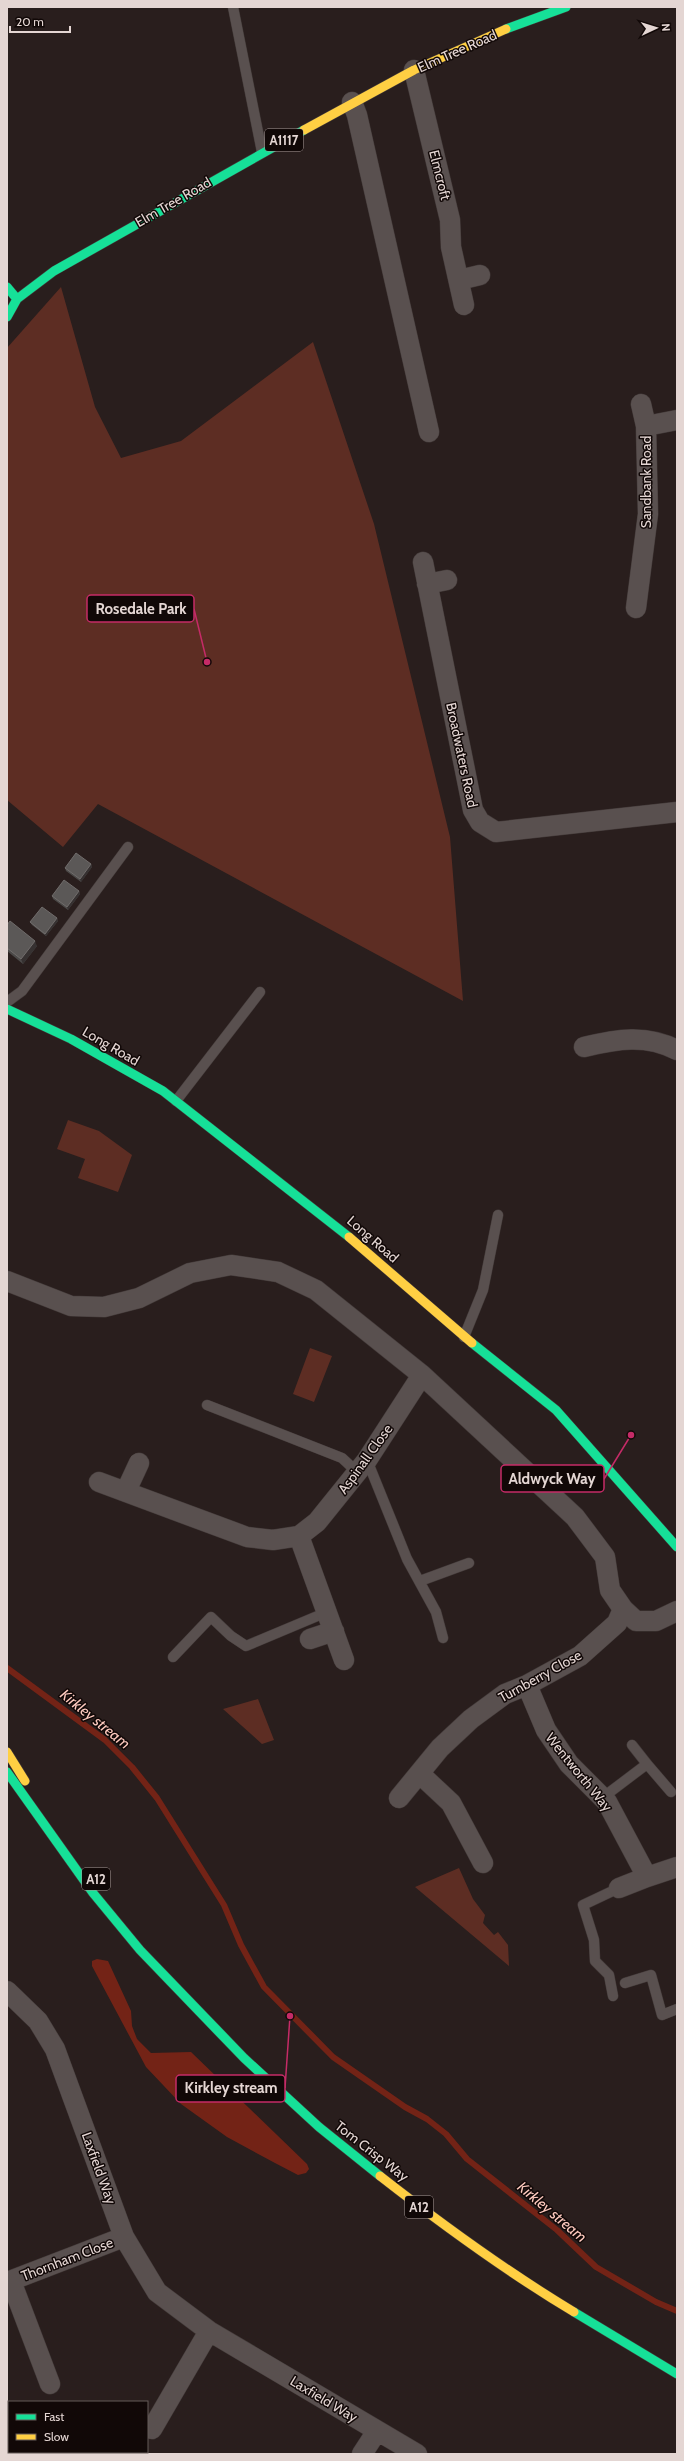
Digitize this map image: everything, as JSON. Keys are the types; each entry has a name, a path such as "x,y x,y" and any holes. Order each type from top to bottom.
{"main road":[{"name":"Elm Tree Road","path":"7,317 17,299 54,271 352,102 414,70 498,32 566,7"},
{"path":"7,287 17,299"},
{"name":"Long Road","path":"7,1009 71,1039 164,1091 329,1219 464,1337 556,1410 677,1547"},
{"name":"A12","path":"7,1752 44,1810 80,1858"},
{"name":"A12","path":"7,1772 93,1893 140,1950 191,2000"},
{"name":"A12","path":"121,1911 191,2000"},
{"name":"Tom Crisp Way","path":"191,2000 244,2058 319,2127 437,2221 512,2275 677,2374"}],"street":[{"name":"Elmcroft","path":"414,70 450,220 451,247 457,291 480,276"},
{"path":"352,102 357,115 429,432"},
{"name":"Sandbank Road","path":"636,608 648,514 646,426 641,404"},
{"name":"Sandbank Road","path":"646,426 677,420"},
{"name":"Broadwaters Road","path":"423,562 473,810 480,822 496,832 677,812"},
{"path":"427,584 448,580"},
{"path":"584,1047 613,1040 637,1038 666,1045 677,1050"},
{"path":"7,1281 71,1306 104,1307 139,1298 196,1272 231,1265 278,1272 316,1290 422,1375 575,1518 605,1557 610,1590 623,1609 636,1621 656,1621 677,1611"},
{"name":"Aspinall Close","path":"99,1482 247,1536 273,1540 299,1536 317,1522 362,1466 422,1375"},
{"path":"126,1491 138,1463"},
{"path":"299,1536 344,1660"},
{"name":"Turnberry Close","path":"399,1798 440,1748 472,1719 505,1694 527,1685 580,1656 617,1623 623,1609"},
{"path":"310,1639 334,1631"},
{"name":"Wentworth Way","path":"527,1685 546,1730 569,1764 602,1798 630,1841 647,1878"},
{"path":"420,1774 451,1803 483,1863"},
{"path":"619,1888 677,1867"},
{"name":"Laxfield Way","path":"7,1991 15,1997 38,2021 55,2049 124,2236 157,2292 209,2331 417,2454"},
{"name":"Thornham Close","path":"50,2384 9,2281 124,2236"},
{"path":"152,2429 209,2331"},
{"path":"362,2454 377,2430"}],"lane":[{"path":"232,7 262,152"},
{"path":"7,1002 22,992 128,847"},
{"path":"176,1101 260,992"},
{"path":"464,1337 483,1290 498,1215"},
{"path":"206,1405 362,1466 407,1559 436,1612 443,1638"},
{"path":"420,1581 469,1563"},
{"path":"173,1657 211,1617 231,1636 246,1646 327,1612"},
{"path":"632,1745 671,1792"},
{"path":"602,1798 647,1764"},
{"path":"614,1996 609,1975 595,1961 594,1940 583,1904 619,1888"},
{"path":"625,1983 651,1975 662,2015 677,2009"}],"shaded area":[{"path":"61,287 95,407 121,458 181,441 313,342 374,524 450,837 463,1001 98,804 63,847 7,800 7,348"},
{"path":"68,1120 99,1131 132,1155 118,1192 78,1178 85,1159 57,1149"},
{"path":"310,1348 332,1356 314,1402 293,1394"},
{"path":"258,1699 274,1740 262,1744 223,1709"},
{"path":"459,1868 473,1899 485,1915 483,1923 494,1935 498,1932 508,1945 509,1966 415,1887"},
{"path":"97,1959 108,1961 131,2011 132,2026 137,2039 151,2053 191,2052 307,2164 309,2169 306,2173 298,2175 227,2137 181,2104 146,2067 92,1966 92,1961"}],"building":[{"path":"76,853 91,864 80,879 65,868"},
{"path":"64,880 79,891 67,907 52,896"},
{"path":"42,907 57,918 45,934 30,922"},
{"path":"10,921 35,941 21,959 7,948 7,925"}],"waterway":[{"name":"Kirkley stream","path":"7,1668 105,1740 132,1767 157,1798 224,1905 241,1945 264,1987 333,2057 405,2107 427,2119 446,2134 467,2159 557,2230 596,2267 656,2302 677,2311"}],"traffic: fast":[{"path":"506,29 566,7"},
{"path":"7,317 17,299 54,271 304,130"},
{"path":"7,287 17,299"},
{"path":"7,1009 71,1039 163,1091 349,1237"},
{"path":"472,1343 556,1410 677,1547"},
{"path":"7,1772 93,1893 140,1950 244,2058 319,2127 380,2176"},
{"path":"574,2312 677,2374"}],"traffic: slow":[{"path":"304,130 414,70 506,29"},
{"path":"349,1237 472,1343"},
{"path":"7,1752 25,1781"},
{"path":"380,2176 475,2247 523,2280 574,2312"}],"place":[{"name":"Rosedale Park","path":"207,662"},
{"name":"Aldwyck Way","path":"631,1435"},
{"name":"Kirkley stream","path":"290,2016"}]}
